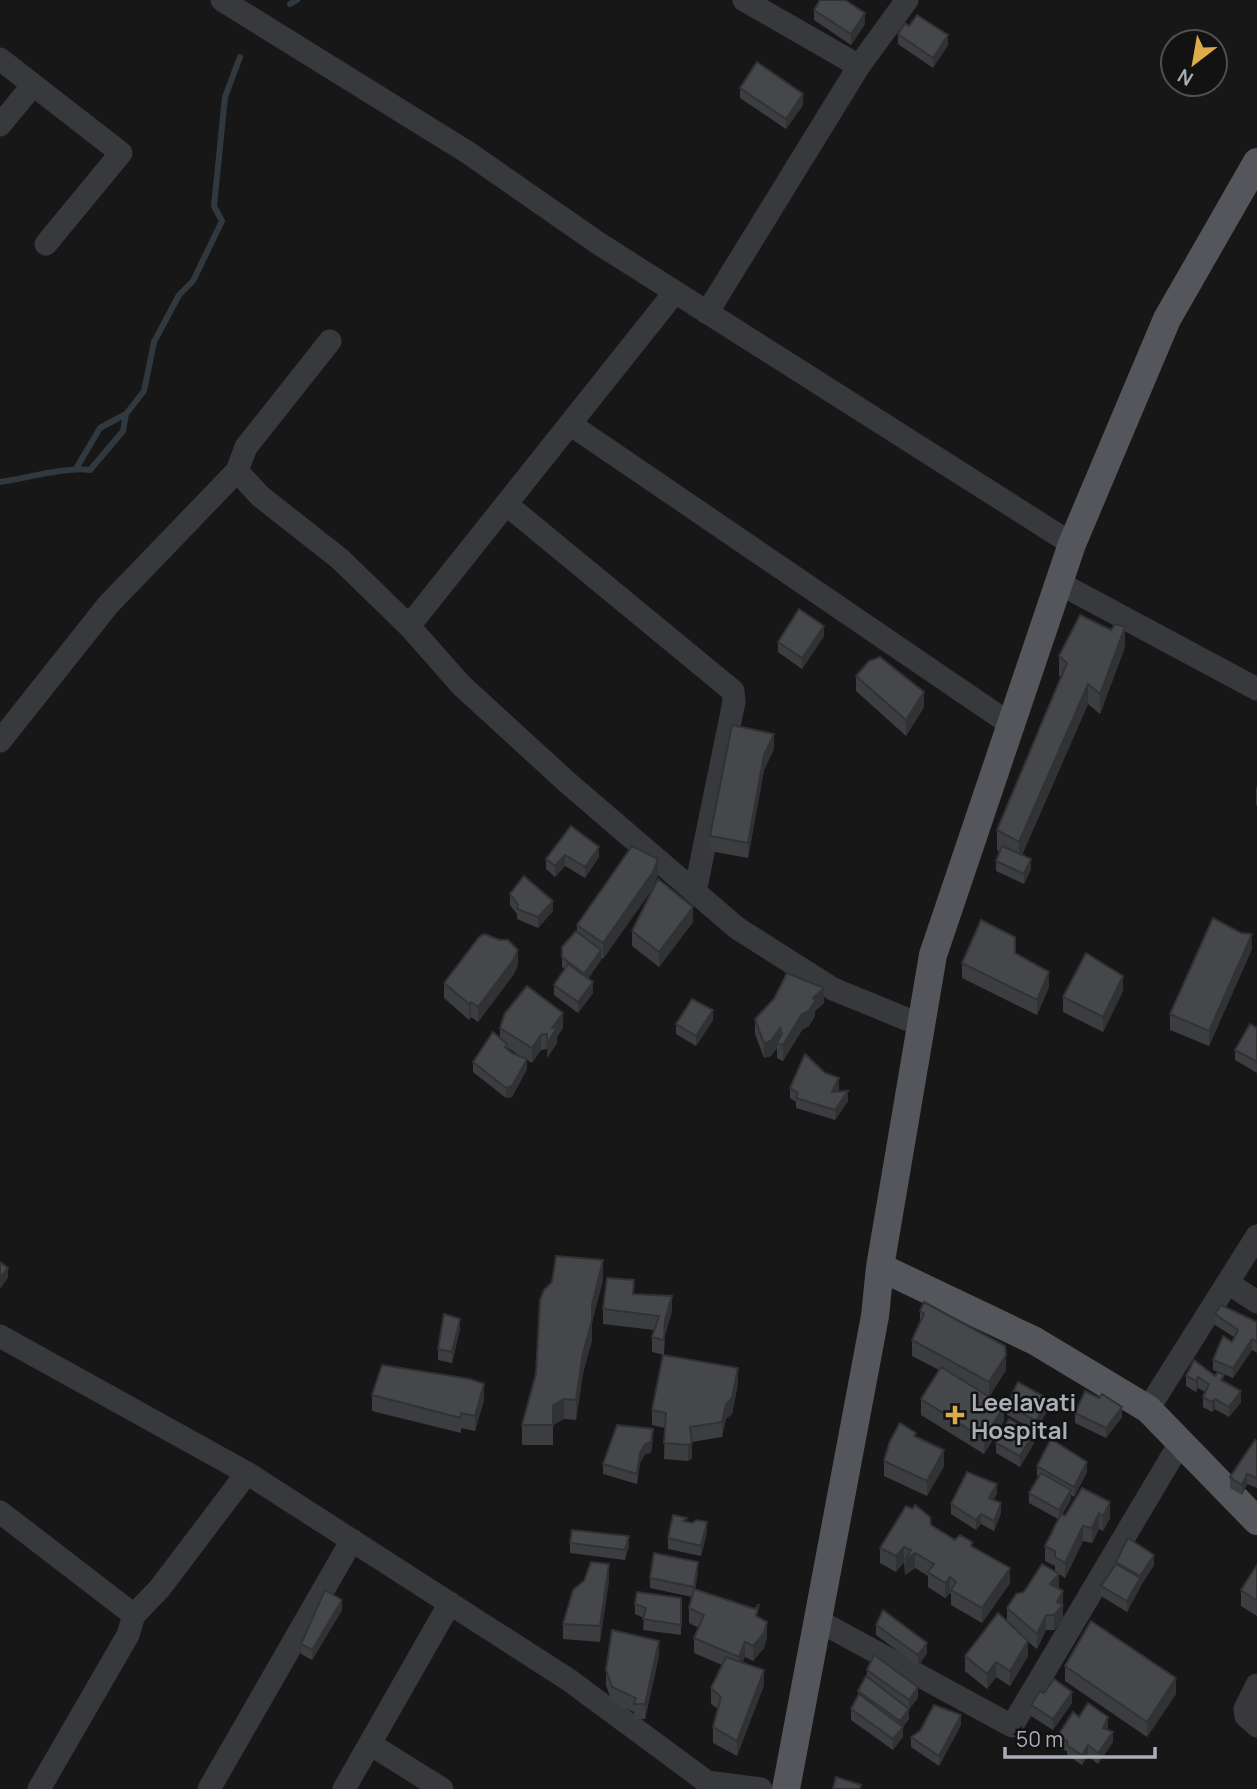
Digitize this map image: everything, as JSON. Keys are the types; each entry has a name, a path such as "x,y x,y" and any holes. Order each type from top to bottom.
{"main road":[{"path":"786,1789 875,1316 880,1267 933,954 1013,726 1072,544 1167,319 1257,162"},
{"path":"880,1267 1035,1341 1148,1409 1257,1521"}],"street":[{"path":"222,0 467,152 675,292 1072,544"},
{"path":"254,0 261,25"},
{"path":"708,313 859,66 907,0"},
{"path":"747,1 859,66"},
{"path":"0,59 121,153 46,244"},
{"path":"0,125 33,85"},
{"path":"409,626 675,292"},
{"path":"0,741 108,605 237,471 246,447 330,341"},
{"path":"570,424 1013,726"},
{"path":"237,471 260,496 340,559 409,626 461,685 737,928 833,989 921,1025"},
{"path":"506,505 733,691 734,702 695,892"},
{"path":"1059,583 1257,689"},
{"path":"1148,1409 1257,1237"},
{"path":"1228,1283 1257,1302"},
{"path":"0,1336 247,1473 569,1680 707,1782 761,1789"},
{"path":"817,1620 1012,1726 1180,1443"},
{"path":"39,1789 128,1635 134,1615 160,1588 247,1473"},
{"path":"0,1512 134,1615"},
{"path":"209,1789 352,1540"},
{"path":"344,1789 450,1603"},
{"path":"1257,1685 1245,1709 1246,1716 1257,1726"},
{"path":"370,1744 442,1789"}],"building":[{"path":"820,0 845,0 865,13 851,34 814,10"},
{"path":"917,15 948,35 933,58 898,34 905,23 909,26"},
{"path":"757,62 803,94 786,119 740,88"},
{"path":"799,609 824,626 802,658 778,642"},
{"path":"1080,615 1111,630 1115,624 1125,627 1100,694 1088,684 1019,842 997,830 1067,663 1059,656"},
{"path":"880,657 924,692 906,720 856,676 869,661"},
{"path":"732,725 774,734 764,755 748,843 710,836"},
{"path":"571,826 599,847 585,867 565,855 555,866 546,859"},
{"path":"632,846 658,859 653,872 603,943 577,925"},
{"path":"1002,846 1031,859 1024,874 996,861"},
{"path":"524,876 553,901 538,917 517,909 518,905 510,894"},
{"path":"658,879 693,907 659,952 632,931"},
{"path":"1213,918 1241,933 1252,934 1209,1031 1170,1014"},
{"path":"981,920 1015,937 1015,953 1049,972 1037,1000 962,963"},
{"path":"576,931 601,950 584,974 562,957 562,947"},
{"path":"485,934 499,940 508,940 518,950 478,1007 471,1002 469,1004 444,983 480,936"},
{"path":"1086,953 1123,976 1103,1017 1063,997"},
{"path":"568,964 593,982 578,1002 554,985"},
{"path":"787,973 824,988 813,998 815,1001 809,1011 802,1014 783,1045 777,1043 782,1034 780,1028 771,1041 764,1043 755,1019 774,999"},
{"path":"527,986 563,1013 552,1028 557,1028 547,1043 547,1034 541,1035 532,1048 500,1028 505,1013"},
{"path":"692,999 713,1010 696,1036 676,1024"},
{"path":"1250,1024 1257,1028 1257,1062 1235,1050"},
{"path":"493,1032 507,1044 505,1047 512,1053 527,1059 512,1086 506,1088 473,1062"},
{"path":"805,1054 825,1073 839,1078 832,1092 848,1091 835,1110 796,1098 798,1093 790,1088"},
{"path":"556,1256 603,1260 592,1305 592,1320 583,1353 576,1400 564,1399 553,1405 553,1425 522,1425 536,1374 540,1300 544,1290 552,1282"},
{"path":"0,1262 8,1268 0,1278"},
{"path":"607,1278 634,1280 633,1294 672,1296 665,1320 664,1340 652,1337 659,1316 603,1309"},
{"path":"924,1302 1005,1346 1006,1355 989,1382 912,1340 924,1314 920,1311"},
{"path":"1221,1305 1257,1322 1257,1342 1252,1339 1233,1368 1213,1360 1223,1336 1232,1342 1238,1330 1215,1314"},
{"path":"444,1314 460,1319 452,1352 438,1349"},
{"path":"663,1355 738,1368 732,1398 726,1404 722,1422 690,1427 692,1443 688,1445 664,1443 666,1413 652,1410"},
{"path":"1194,1360 1215,1376 1218,1372 1224,1375 1221,1380 1241,1391 1229,1407 1215,1399 1212,1402 1203,1397 1209,1384 1198,1377 1196,1381 1186,1376"},
{"path":"382,1365 470,1379 484,1384 475,1416 461,1413 461,1418 372,1395"},
{"path":"941,1367 1004,1406 984,1439 921,1399"},
{"path":"1018,1382 1048,1399 1036,1421 1007,1405"},
{"path":"1085,1391 1099,1398 1102,1394 1122,1407 1106,1428 1075,1413"},
{"path":"1009,1419 1034,1433 1020,1456 996,1443"},
{"path":"900,1423 916,1433 914,1436 944,1450 927,1481 884,1461 890,1441"},
{"path":"617,1425 653,1429 651,1442 645,1444 640,1453 637,1474 603,1464"},
{"path":"1051,1439 1087,1462 1074,1487 1037,1466"},
{"path":"1255,1440 1257,1478 1247,1474 1242,1485 1230,1477"},
{"path":"967,1472 997,1484 989,1498 1001,1503 994,1521 981,1514 976,1520 951,1504"},
{"path":"1041,1473 1071,1490 1059,1510 1029,1493"},
{"path":"1082,1488 1110,1502 1103,1516 1099,1513 1092,1528 1083,1526 1065,1563 1055,1557 1055,1551 1045,1546 1061,1514 1065,1516"},
{"path":"915,1505 930,1517 931,1525 955,1540 960,1535 972,1542 971,1546 1010,1568 982,1608 951,1590 956,1582 950,1577 945,1583 928,1572 934,1564 915,1553 905,1560 911,1550 904,1547 896,1556 880,1548 906,1506 913,1509"},
{"path":"673,1515 687,1518 683,1521 692,1523 697,1520 707,1522 701,1546 668,1538"},
{"path":"572,1530 629,1536 625,1550 570,1543"},
{"path":"1128,1538 1154,1555 1140,1576 1116,1562"},
{"path":"654,1553 698,1562 694,1587 650,1578"},
{"path":"591,1562 609,1564 600,1626 563,1624 573,1590 584,1581"},
{"path":"1042,1564 1059,1574 1050,1584 1063,1591 1057,1602 1063,1605 1054,1615 1046,1615 1037,1634 1007,1608 1016,1594 1024,1592"},
{"path":"1116,1564 1140,1578 1127,1601 1101,1586"},
{"path":"1257,1565 1257,1601 1241,1590"},
{"path":"694,1589 755,1609 759,1604 756,1616 767,1622 764,1633 753,1646 745,1642 739,1657 694,1638 704,1615 689,1608"},
{"path":"325,1590 342,1600 312,1650 301,1644"},
{"path":"637,1592 681,1598 681,1625 643,1619 646,1608 635,1604"},
{"path":"883,1610 927,1643 918,1655 876,1625"},
{"path":"998,1613 1028,1641 1010,1671 996,1662 987,1674 965,1656"},
{"path":"1091,1621 1176,1678 1147,1722 1065,1666"},
{"path":"612,1630 659,1641 645,1704 634,1704 636,1698 612,1687 606,1670"},
{"path":"874,1655 918,1687 909,1700 867,1670"},
{"path":"726,1657 764,1670 737,1741 713,1727 721,1697 711,1688"},
{"path":"866,1676 909,1709 900,1721 858,1691"},
{"path":"1054,1679 1072,1692 1053,1719 1031,1705 1040,1691 1044,1693"},
{"path":"859,1694 903,1727 893,1739 851,1709"},
{"path":"1088,1703 1108,1717 1103,1728 1113,1732 1098,1753 1088,1745 1082,1755 1067,1745 1067,1741 1057,1737 1073,1712 1079,1717"},
{"path":"934,1705 961,1715 939,1756 911,1737 920,1731"},
{"path":"836,1777 861,1785 860,1789 833,1789"}],"waterway":[{"path":"290,4 297,0"},
{"path":"0,482 59,471 90,470 123,431 126,414 144,391 154,342 179,295 193,281 222,221 214,206 225,97 240,57"},
{"path":"77,467 100,428 126,414"}],"place":[{"name":"Leelavati Hospital","path":"955,1415"}]}
